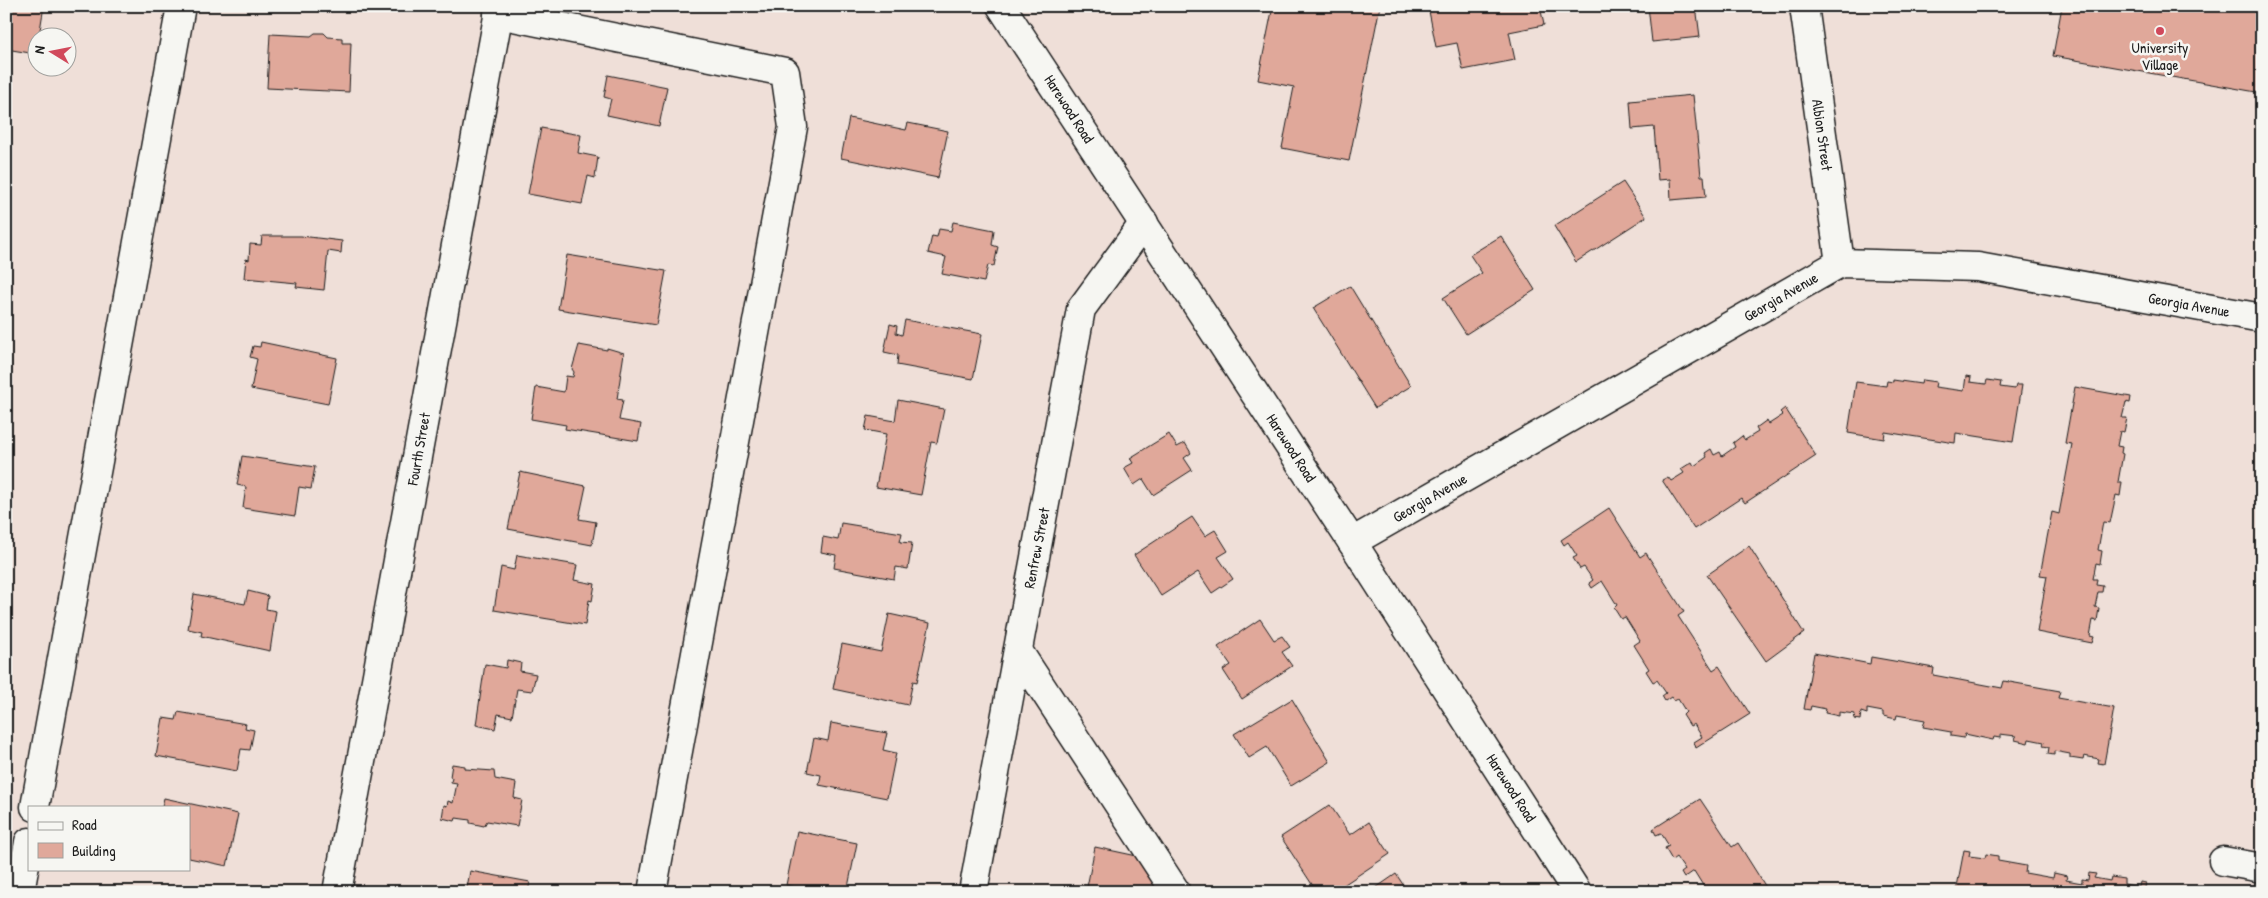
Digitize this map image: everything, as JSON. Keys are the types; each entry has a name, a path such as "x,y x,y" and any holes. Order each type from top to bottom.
{"street":[{"path":"35,806 182,6"},
{"name":"Harewood Road","path":"1001,6 1352,542 1577,892"},
{"name":"Albion Street","path":"1804,6 1840,263"},
{"path":"499,10 785,72 793,127 652,892"},
{"name":"Fourth Street","path":"337,892 499,10"},
{"name":"Renfrew Street","path":"973,892 1082,310 1144,223"},
{"name":"Georgia Avenue","path":"1352,542 1840,263 1978,267 2262,318"},
{"path":"1018,651 1176,892"},
{"path":"20,892 28,848"},
{"path":"2223,861 2262,868"}],"building":[{"path":"6,6 44,6 40,28 28,28 28,53 6,49"},
{"path":"1273,6 1380,6 1349,161 1282,148 1294,87 1258,80"},
{"path":"1428,6 1540,6 1544,25 1509,32 1515,60 1463,70 1457,43 1436,47"},
{"path":"1648,6 1696,6 1700,37 1652,42"},
{"name":"University Village","path":"2062,6 2262,6 2262,93 2053,56"},
{"path":"315,33 324,33 328,37 342,38 342,43 351,43 349,92 267,88 270,34 311,36"},
{"path":"608,75 667,87 659,126 607,115 611,99 604,97"},
{"path":"1693,95 1701,176 1704,176 1706,197 1671,200 1670,179 1658,180 1654,127 1632,129 1630,101"},
{"path":"849,118 906,130 908,123 948,131 938,178 841,158"},
{"path":"541,128 581,135 578,153 598,157 595,178 588,176 582,204 528,194"},
{"path":"1623,182 1646,217 1576,262 1554,226"},
{"path":"953,222 994,230 992,245 998,247 994,266 988,265 984,282 942,274 946,257 928,253 932,236 937,237 939,229 951,231"},
{"path":"262,236 301,236 342,241 341,253 328,251 324,290 296,287 297,283 244,278 246,259 249,260 250,244 261,245"},
{"path":"1501,236 1535,290 1466,334 1443,298 1482,273 1470,255"},
{"path":"567,255 666,271 656,325 558,309"},
{"path":"1350,286 1411,386 1375,408 1313,308"},
{"path":"905,320 982,334 973,379 897,365 898,355 884,352 890,324 897,326 896,333 902,335"},
{"path":"261,342 337,358 328,404 251,389 257,359 250,357 253,346 260,347"},
{"path":"579,345 607,350 607,348 624,353 617,399 623,400 619,420 641,424 638,441 565,429 566,425 531,419 536,387 564,392 566,376 573,377 574,372 572,369"},
{"path":"1966,376 1971,377 1970,382 1986,384 1987,380 2001,382 2000,387 2015,389 2016,385 2022,385 2013,442 1956,433 1955,443 1885,432 1884,439 1848,433 1856,382 1886,386 1887,381 1893,382 1893,380 1921,384 1922,380 1936,382 1935,387 1964,391"},
{"path":"2075,387 2131,397 2130,403 2126,402 2122,418 2127,418 2124,432 2120,431 2117,446 2122,447 2121,453 2123,454 2118,482 2122,482 2120,496 2116,495 2110,523 2103,522 2098,550 2102,551 2100,564 2096,563 2093,579 2097,579 2096,585 2103,586 2102,592 2098,592 2095,607 2099,608 2097,621 2093,620 2090,636 2094,637 2092,643 2037,632 2047,576 2040,575 2052,512 2059,514 2072,444 2065,443"},
{"path":"898,400 944,409 937,443 931,442 921,495 876,487 886,434 865,430 868,416 895,421"},
{"path":"1785,408 1816,456 1745,503 1741,498 1694,529 1662,480 1668,477 1671,481 1684,473 1681,469 1692,462 1694,466 1707,457 1705,453 1711,449 1714,455 1720,452 1722,456 1735,447 1733,443 1742,436 1745,440 1758,432 1756,428 1767,420 1769,424 1783,415 1780,412"},
{"path":"1169,434 1177,447 1185,443 1191,453 1184,458 1192,470 1153,495 1143,479 1134,485 1124,468 1133,463 1130,458"},
{"path":"242,456 315,467 311,489 299,487 295,516 243,508 246,487 237,485"},
{"path":"520,472 586,486 579,519 596,522 592,545 508,529"},
{"path":"1609,508 1640,557 1646,553 1684,612 1678,616 1713,670 1719,666 1750,714 1696,748 1694,742 1702,737 1694,724 1690,726 1683,715 1686,712 1678,699 1674,701 1671,697 1665,701 1662,696 1666,693 1657,680 1653,682 1646,671 1649,669 1634,645 1640,641 1625,617 1621,619 1614,608 1617,605 1602,581 1592,588 1589,583 1593,580 1584,567 1580,569 1573,558 1577,556 1568,542 1564,545 1561,540"},
{"path":"1192,517 1205,536 1215,530 1228,551 1218,557 1233,579 1212,593 1198,572 1161,596 1134,555"},
{"path":"841,523 902,533 900,542 912,543 908,569 896,567 894,579 834,568 836,555 821,552 823,537 838,540"},
{"path":"1749,546 1804,633 1766,661 1707,575"},
{"path":"517,555 577,565 574,580 595,584 592,601 589,600 585,625 494,610 501,567 514,570"},
{"path":"248,591 268,596 266,609 276,611 270,651 201,636 202,632 188,629 194,594 245,604"},
{"path":"889,614 930,623 917,682 913,681 908,705 833,689 842,644 881,652"},
{"path":"1260,619 1274,640 1282,636 1290,647 1282,652 1292,666 1242,699 1223,670 1231,665 1218,647"},
{"path":"1814,653 1870,664 1871,657 1934,668 1933,675 2002,688 2004,681 2060,691 2058,698 2114,708 2104,764 2098,763 2099,759 2084,756 2083,760 2070,758 2070,754 2054,751 2054,755 2048,754 2049,747 2043,746 2044,742 2029,739 2028,743 2015,740 2016,736 2000,734 2000,738 1994,737 1993,740 1965,734 1964,738 1951,736 1951,732 1923,727 1925,720 1897,715 1896,719 1883,716 1883,712 1867,709 1867,714 1861,712 1860,720 1854,719 1855,714 1839,712 1839,716 1825,713 1826,709 1811,706 1810,710 1804,709"},
{"path":"507,660 521,663 520,671 536,674 532,691 517,689 512,717 498,714 495,729 476,725 485,664 506,668"},
{"path":"1292,699 1330,762 1291,786 1267,747 1249,758 1234,734"},
{"path":"178,712 246,724 245,728 254,730 250,750 241,749 237,771 156,756 163,718 176,720"},
{"path":"831,723 887,733 883,750 896,753 887,798 819,785 821,775 807,772 814,738 828,741"},
{"path":"452,764 465,766 465,769 494,771 495,779 516,783 514,798 522,800 517,826 487,821 484,826 470,823 470,820 456,818 455,821 442,818 444,805 447,806 448,801 453,803 457,783 451,782"},
{"path":"164,798 238,814 227,866 190,858 190,806 162,806"},
{"path":"1700,799 1732,847 1738,843 1769,892 1707,892 1694,871 1684,878 1681,873 1685,870 1676,857 1672,860 1665,848 1669,846 1661,833 1656,835 1653,829"},
{"path":"1330,805 1350,835 1369,822 1390,854 1333,892 1317,892 1281,837"},
{"path":"797,831 857,843 847,892 819,892 786,885"},
{"path":"1095,847 1137,856 1162,892 1086,892"},
{"path":"1964,850 1970,851 1969,856 1985,858 1986,854 1998,856 1998,861 2026,866 2025,873 2053,878 2054,873 2067,876 2066,880 2082,883 2082,879 2088,880 2089,873 2096,874 2094,878 2110,881 2111,877 2124,879 2124,884 2139,887 2140,882 2146,883 2144,892 1956,892"},
{"path":"470,871 530,882 528,892 455,892 456,886 467,888"},
{"path":"1396,874 1408,892 1370,892"}],"place":[{"name":"University Village","path":"2160,31"}]}
